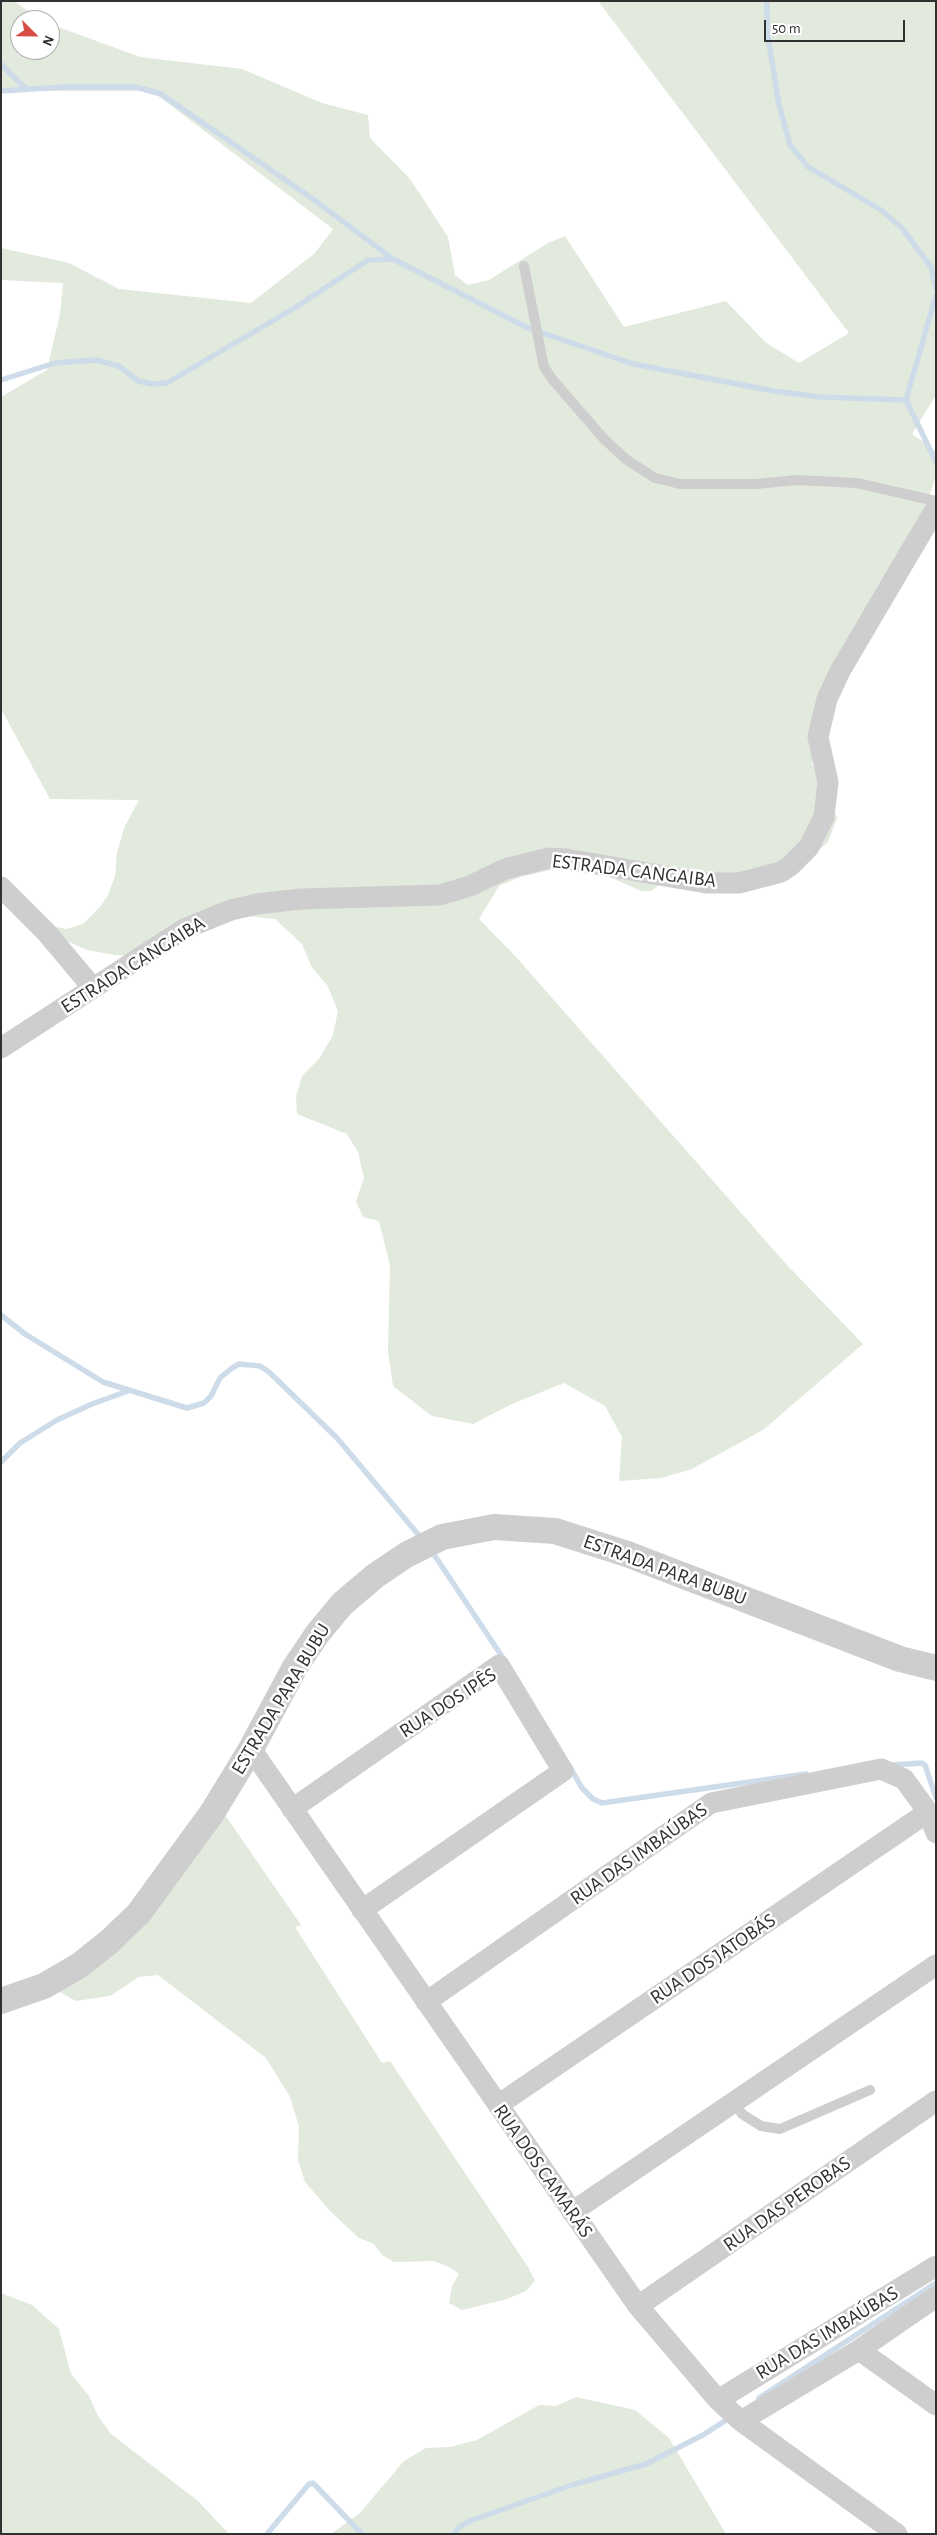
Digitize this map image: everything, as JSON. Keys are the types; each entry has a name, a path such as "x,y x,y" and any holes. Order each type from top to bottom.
{"street":[{"name":"ESTRADA CANGAIBA","path":"1,1048 184,929 231,910 257,904 301,900 440,895 470,886 505,869 549,858 613,866 706,883 740,883 781,872 799,858 809,847 824,817 828,782 818,736 826,698 936,508"},
{"path":"1,887 46,932 93,988"},
{"name":"ESTRADA PARA BUBU","path":"1,2002 44,1986 80,1966 139,1913 212,1813 251,1749 295,1668 318,1633 342,1604 375,1576 406,1555 442,1537 494,1528 555,1531 609,1548 900,1659 936,1668"},
{"name":"RUA DOS IPÊS","path":"292,1809 499,1665 563,1771 362,1910"},
{"name":"RUA DOS CAMARÁS","path":"251,1749 638,2306 718,2400 742,2420 897,2534"},
{"name":"RUA DAS IMBAÚBAS","path":"426,2002 710,1803 881,1769 904,1779 928,1812 936,1833"},
{"name":"RUA DOS JATOBÁS","path":"498,2105 928,1812"},
{"path":"572,2212 936,1965"},
{"name":"RUA DAS PEROBAS","path":"638,2306 936,2101"},
{"name":"RUA DAS IMBAÚBAS","path":"718,2400 936,2266"},
{"path":"742,2420 859,2350 936,2297"},
{"path":"859,2350 936,2405"}],"lane":[{"path":"524,266 538,343 548,373 604,440 627,460 655,478 680,484 756,484 796,480 857,483 936,501"},
{"path":"734,2102 742,2114 761,2126 780,2129 870,2090"}],"shaded area":[{"path":"1,1 14,1 27,10 10,10 10,60 60,60 60,28 140,57 242,69 322,103 368,115 370,138 410,179 448,237 455,275 468,285 489,280 548,243 565,236 624,327 726,301 765,342 799,363 849,333 598,1 936,1 936,395 912,434 936,451 936,475 927,504 839,697 812,763 837,818 828,842 804,863 769,875 667,879 651,891 641,891 596,871 554,869 520,877 499,886 479,919 516,957 786,1264 863,1344 763,1430 692,1469 661,1478 619,1481 622,1437 605,1406 564,1383 512,1404 473,1424 432,1416 393,1386 388,1352 390,1265 379,1221 363,1217 356,1201 364,1178 358,1152 347,1134 297,1114 296,1096 302,1076 319,1059 333,1035 338,1011 327,985 311,966 302,944 275,919 239,915 198,931 149,957 115,955 87,950 62,939 50,926 67,929 83,924 100,907 108,895 115,876 117,853 124,828 139,800 50,799 1,709 1,397 47,370 60,314 63,283 1,280 1,248 69,263 119,289 251,303 315,253 333,229 152,91 1,91"},
{"path":"225,1815 301,1925 295,1927 382,2063 390,2061 528,2267 535,2281 526,2291 507,2299 462,2310 449,2303 452,2286 459,2274 451,2268 434,2261 394,2262 382,2255 374,2244 359,2238 331,2212 305,2182 298,2160 299,2126 290,2097 266,2058 158,1975 139,1977 110,1996 76,2001 54,1989"},
{"path":"1,2293 32,2305 59,2329 71,2374 89,2396 98,2416 111,2434 198,2501 229,2534 1,2534"},
{"path":"576,2397 635,2410 669,2438 726,2534 331,2534 360,2513 404,2461 426,2448 450,2447 477,2440 539,2405 556,2406"}],"waterway":[{"path":"767,1 767,31 779,105 790,145 808,167 881,210 902,228 931,267 936,289"},
{"path":"1,64 26,89"},
{"path":"1,91 64,87 136,87 161,94 313,199 393,259 528,328 633,364 774,391 820,397 906,400"},
{"path":"1,380 55,363 96,360 119,366 138,381 153,384 167,383 296,307 368,260 393,259"},
{"path":"936,295 906,400 936,462"},
{"path":"1,1315 25,1334 103,1382 187,1408 204,1403 211,1396 220,1378 232,1368 239,1364 260,1366 269,1372 337,1438 422,1539"},
{"path":"1,1462 20,1443 57,1420 92,1404 128,1391"},
{"path":"431,1550 505,1661"},
{"path":"892,1765 922,1763 925,1765 936,1798"},
{"path":"570,1767 582,1788 593,1799 602,1803 806,1774"},
{"path":"759,2398 936,2283"},
{"path":"454,2534 459,2527 472,2520 572,2485 646,2464 703,2435 731,2417"},
{"path":"267,2534 309,2484 313,2483 362,2534"}]}
